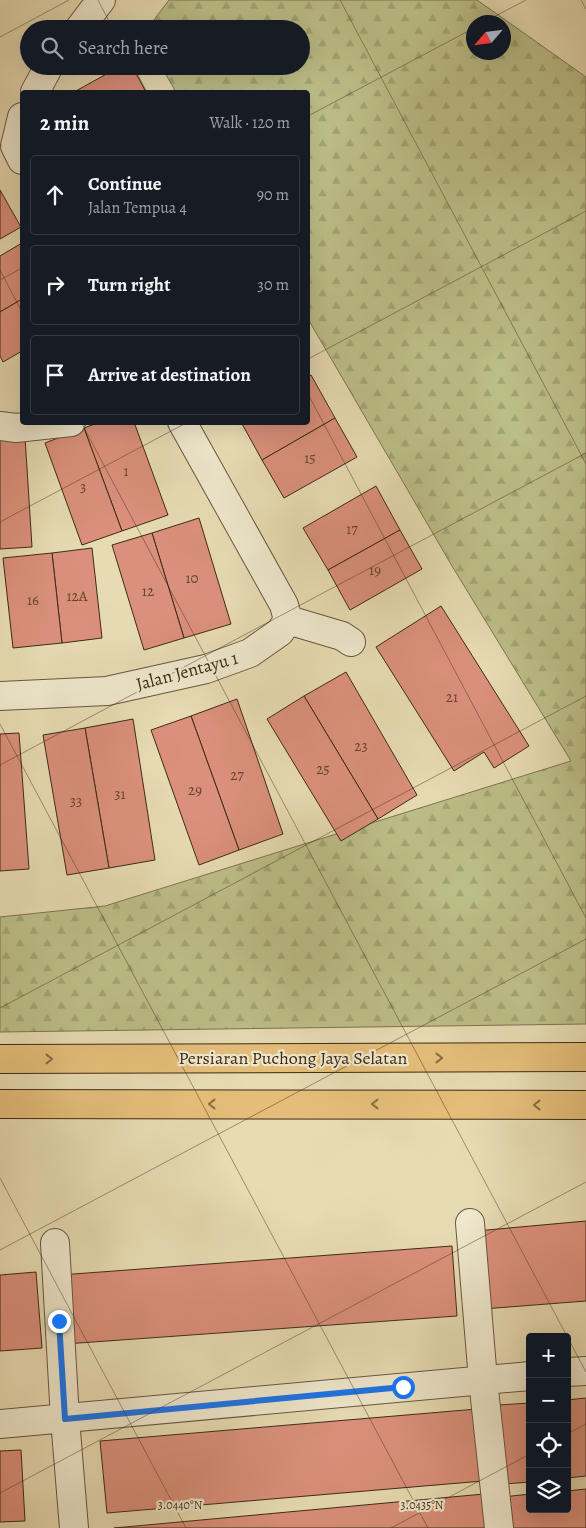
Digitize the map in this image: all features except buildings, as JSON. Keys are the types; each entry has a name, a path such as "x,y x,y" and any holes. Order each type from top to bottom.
{"main road":[{"name":"Persiaran Puchong Jaya Selatan","path":"0,1059 586,1057"},
{"path":"0,1104 586,1105"}],"street":[{"path":"85,20 101,0"},
{"path":"36,90 44,75"},
{"path":"20,126 15,146 20,156"},
{"path":"0,426 16,428 44,425"},
{"path":"184,425 284,605 288,620 342,636 351,642"},
{"name":"Jalan Jentayu 1","path":"0,696 107,691 206,669 250,654 280,632 288,620"},
{"path":"470,1223 483,1380 499,1528"},
{"path":"55,1243 65,1419 74,1528"},
{"path":"571,1372 586,1371"},
{"path":"0,1424 526,1376"}],"green space":[{"path":"169,0 477,0 498,15 466,15 466,60 511,60 511,24 586,77 586,1024 0,1032 0,917 105,906 571,761 452,566 310,322 310,90 175,90 166,75 310,75 310,20 154,20"}],"route":[{"path":"59,1321 65,1419 403,1387"}]}
